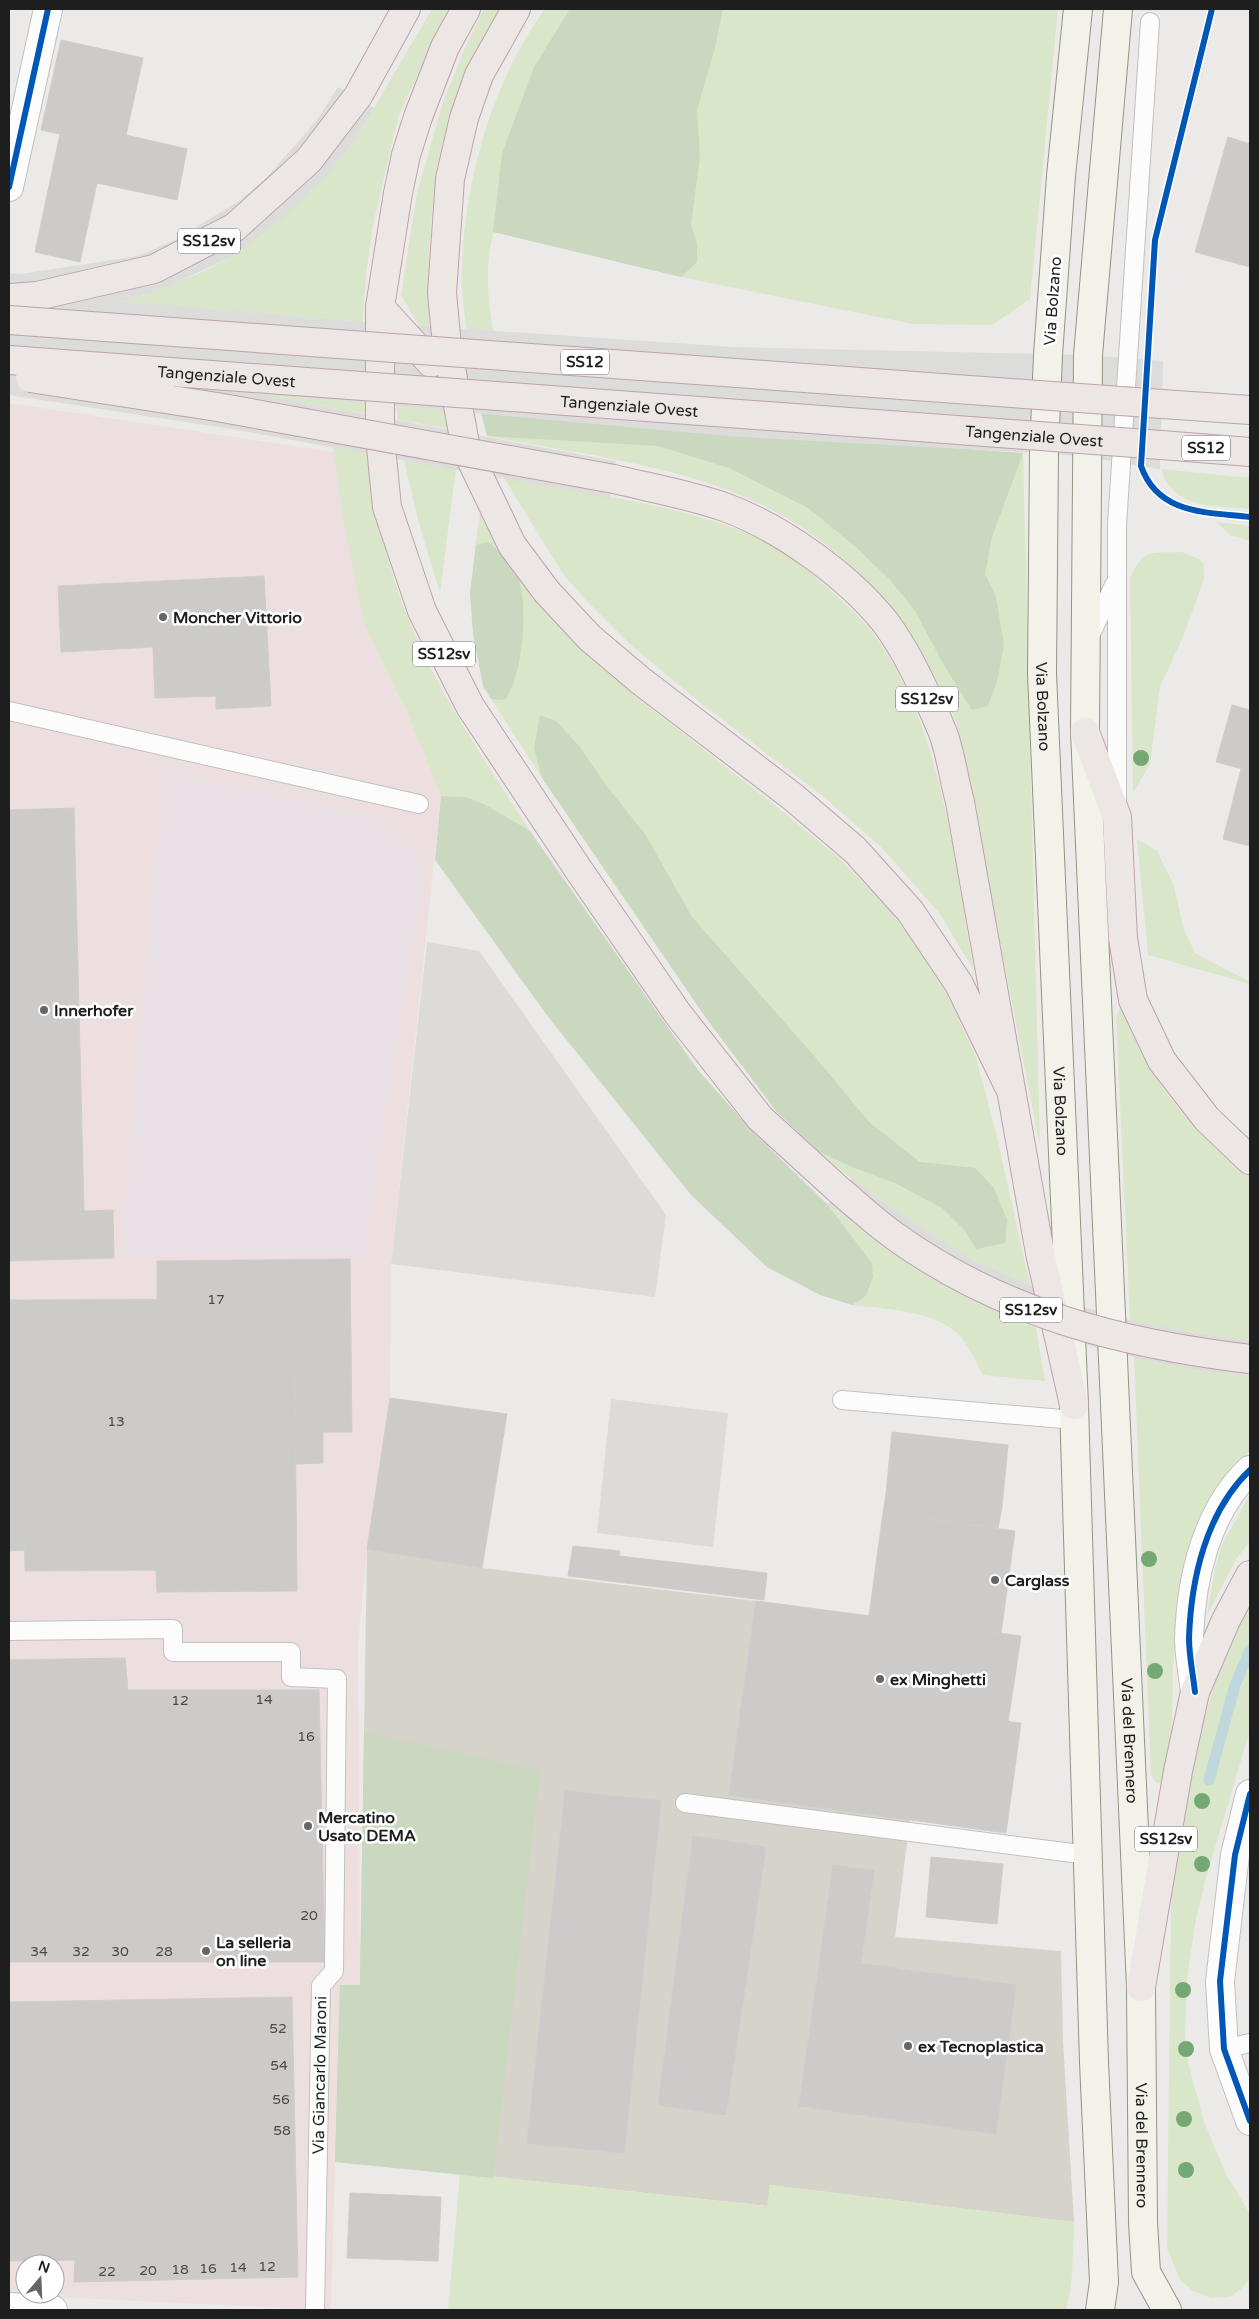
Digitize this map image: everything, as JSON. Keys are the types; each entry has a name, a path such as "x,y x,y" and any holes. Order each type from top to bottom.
{"highway":[{"name":"SS12sv","path":"9,298 37,296 154,269 235,227 309,160 358,96 406,9"},
{"name":"SS12sv","path":"466,9 445,47 406,155 380,307 380,438 387,507 422,611 470,706 678,1014 760,1118 840,1192 896,1237 959,1276 1021,1306 1094,1330 1184,1351 1250,1359"},
{"name":"SS12sv","path":"516,9 479,75 464,118 450,179 442,293 447,346 466,449 512,545 548,592 590,638 641,681 793,798 854,850 910,910 959,984 1011,1091"},
{"path":"380,307 455,388"},
{"name":"SS12","path":"9,320 1205,407"},
{"name":"Tangenziale Ovest","path":"9,360 1250,452"},
{"name":"SS12sv","path":"9,375 217,407 614,479 672,492 728,508 791,539 848,585 885,623 914,672 943,734 960,802 1040,1253 1074,1412"},
{"path":"1205,407 1250,399"},
{"path":"1205,407 1250,410"},
{"path":"1085,732 1116,817 1123,938 1134,1000 1162,1061 1207,1119 1250,1160"},
{"name":"SS12sv","path":"1142,1987 1178,1771 1195,1692 1226,1620 1250,1575"}],"main road":[{"name":"Via Bolzano","path":"1074,1412 1042,665 1044,453 1048,355 1061,186 1078,9"},
{"path":"1085,732 1088,355 1118,9"},
{"name":"Via del Brennero","path":"1085,732 1142,1987 1143,2222 1146,2272 1167,2310"},
{"path":"1074,1412 1094,2062 1104,2282 1100,2310"}],"street":[{"path":"9,187 48,9"},
{"path":"1195,1692 1189,1639 1198,1562 1218,1511 1250,1470"},
{"path":"1250,1794 1243,1856 1220,1981 1224,2048 1250,2121"},
{"path":"9,2307 52,2310"}],"lane":[{"path":"1116,817 1117,525 1150,22"},
{"path":"1085,646 1117,580"},
{"path":"9,712 419,804"},
{"path":"842,1400 1074,1412"},
{"name":"Via Giancarlo Maroni","path":"9,1630 173,1629 173,1652 291,1652 291,1677 337,1679 334,1971 321,1986 315,2310"},
{"path":"686,1803 1088,1855"},
{"path":"1224,2048 1250,2043"}],"shaded area":[{"path":"9,403 334,452 343,520 406,710 441,796 391,1263 390,1398 367,1549 358,1642 360,1985 340,1985 331,2310 65,2298 65,2254 15,2254 15,2295 9,2295"},
{"path":"164,771 375,816 424,861 364,1254 120,1254"},
{"path":"427,942 479,951 666,1215 655,1297 391,1264"},
{"path":"611,1399 728,1413 713,1547 597,1533"},
{"path":"367,1549 482,1568 756,1601 1021,1636 1008,1721 1021,1723 1006,1833 910,1820 895,1937 1061,1951 1063,2041 1074,2222 770,2185 768,2206 460,2173 335,2162 340,1985 360,1985"}],"green space":[{"path":"432,9 448,9 398,118 373,225 366,275 363,322 114,301 141,296 200,273 233,256 299,203 332,170 355,140"},
{"path":"484,9 502,9 463,88 445,138 439,161 432,208 429,326 419,326 401,295 417,193 442,105 466,45"},
{"path":"545,9 1058,9 1030,299 992,325 913,324 681,277 494,232 488,269 488,294 493,331 466,329 462,292 466,215 482,141 494,105 509,71 526,38"},
{"path":"570,9 723,9 715,48 697,110 700,156 691,225 697,243 697,262 681,277 493,232 502,153 534,67"},
{"path":"243,392 365,402 367,414"},
{"path":"396,406 447,410 451,429 398,420"},
{"path":"481,413 739,437 1023,453 1040,1146 957,724 940,687 920,652 897,618 872,587 843,559 812,534 777,513 740,495 710,484 648,466 487,436"},
{"path":"481,413 1023,453 992,537 985,574 996,597 1004,645 998,678 988,706 972,710 945,667 914,609 890,580 857,548 808,508 729,468 658,446 487,436"},
{"path":"333,447 367,453 389,562 412,628 426,659 458,718 530,831 484,804 466,797 441,796 406,710 365,627 343,520"},
{"path":"404,460 456,469 440,593 418,520"},
{"path":"1161,469 1250,478 1250,509 1210,506 1185,498 1175,492 1167,482"},
{"path":"504,478 656,506 686,513 745,532 768,543 801,565 866,625 891,661 912,701 928,744 951,836 974,971 940,914 883,849 825,798 703,705 633,647 581,595 561,571"},
{"path":"481,502 581,646 639,699 839,858 884,904 918,946 951,1000 976,1057 997,1137 1030,1285 970,1259 875,1197 829,1161 776,1111 706,1018 542,778 483,686 473,633 470,593"},
{"path":"1216,522 1250,526 1250,541 1230,535"},
{"path":"488,542 511,562 518,575 522,591 523,631 521,652 512,688 505,700 491,699 483,686 473,633 470,593 476,545"},
{"path":"1182,552 1199,559 1204,565 1204,579 1183,637 1160,687 1150,764 1133,793 1130,578 1139,561 1150,554"},
{"path":"540,715 556,721 580,747 605,784 645,834 692,917 816,1058 870,1123 920,1162 975,1168 994,1188 1007,1220 1005,1243 976,1249 965,1231 942,1208 895,1183 852,1167 818,1151 776,1111 706,1018 542,778 534,749"},
{"path":"441,796 466,797 484,804 530,831 698,1070 754,1133 828,1205 872,1263 873,1277 866,1296 852,1305 820,1295 767,1267 691,1195 549,1018 435,860"},
{"path":"1137,839 1157,851 1173,883 1184,929 1195,953 1250,982 1250,984 1148,955"},
{"path":"1121,1005 1144,1057 1172,1101 1207,1139 1250,1176 1250,1340 1201,1334 1130,1320 1116,1017"},
{"path":"828,1205 877,1241 928,1274 980,1303 1036,1328 1045,1381 983,1375 959,1335 936,1320 909,1312 852,1305 866,1296 872,1263"},
{"path":"1134,1357 1200,1371 1250,1375 1250,1451 1232,1471 1178,1616 1173,1668 1172,1726 1165,1773 1161,1782 1156,1783 1151,1775"},
{"path":"1250,1494 1250,1541 1237,1558 1207,1615 1221,1547"},
{"path":"1250,1603 1250,1730 1206,1878 1195,1924 1186,1987 1185,2051 1204,2122 1226,2174 1250,2214 1250,2278 1241,2289 1230,2297 1211,2298 1193,2291 1180,2280 1167,2248 1171,1901 1176,1836 1187,1781 1214,1685"},
{"path":"364,1732 540,1771 493,2178 335,2162 340,1985 360,1985"},
{"path":"460,2173 767,2206 770,2185 1074,2222 1073,2266 1069,2299 1066,2310 448,2310"}],"pier":[{"path":"338,87 374,108 355,140 332,170 299,203 274,225 233,256 171,285 141,296 117,301 363,322 734,347 1088,355 1163,361 1160,469 1086,457 1044,453 739,437 251,393 616,461 610,498 238,430 9,395 9,273 21,274 138,256 171,242 239,201 267,177 317,120"},
{"path":"852,1178 875,1197 970,1259 1084,1307 1130,1320 1201,1334 1250,1340 1250,1375 1201,1371 1145,1360 1094,1347 1005,1316 914,1267 828,1205"}],"building":[{"path":"61,40 143,58 126,135 187,149 177,200 97,183 80,262 35,252 60,134 41,130"},
{"path":"1228,137 1250,144 1250,267 1195,252"},
{"name":"Moncher Vittorio","path":"264,576 271,706 216,709 216,696 155,698 153,647 61,652 58,586"},
{"path":"1232,705 1250,710 1250,771 1216,762"},
{"path":"1241,769 1250,771 1250,846 1223,839"},
{"name":"Innerhofer","path":"74,808 84,1211 113,1210 114,1258 9,1261 9,810"},
{"path":"350,1259 352,1432 323,1432 323,1463 296,1464 294,1295 235,1295 236,1310 201,1310 201,1299 157,1299 157,1261"},
{"path":"235,1295 294,1295 297,1591 157,1592 156,1570 25,1571 23,1300 201,1299 201,1310 236,1310"},
{"path":"9,1300 23,1300 25,1550 9,1551"},
{"path":"390,1398 507,1414 482,1568 367,1549"},
{"path":"892,1432 1008,1445 1002,1507 886,1494"},
{"path":"886,1494 1002,1507 998,1528 883,1513"},
{"path":"883,1513 1015,1531 1001,1633 869,1616"},
{"path":"573,1546 620,1551 619,1556 767,1573 764,1600 568,1576"},
{"name":"ex Minghetti","path":"756,1601 1021,1636 1008,1722 1021,1723 1006,1833 729,1795"},
{"path":"125,1658 128,1690 319,1690 325,1962 9,1962 9,1660"},
{"path":"565,1791 661,1801 624,2153 527,2143"},
{"path":"693,1836 766,1847 726,2115 658,2105"},
{"path":"931,1857 1003,1864 997,1924 926,1917"},
{"path":"833,1865 874,1871 861,1963 820,1958"},
{"name":"ex Tecnoplastica","path":"820,1958 1016,1985 996,2134 799,2106"},
{"path":"292,1997 298,2277 74,2282 75,2260 65,2260 65,2254 15,2254 15,2261 9,2261 9,2002"},
{"path":"350,2193 441,2197 438,2261 347,2258"}],"waterway":[{"path":"1209,1780 1235,1685 1250,1650"}],"cycle path":[{"path":"9,187 48,9"},
{"path":"1212,9 1155,240 1141,466 1149,482 1159,494 1172,502 1201,512 1250,517"},
{"path":"1195,1692 1189,1638 1193,1593 1198,1570 1212,1526 1222,1506 1250,1470"},
{"path":"1250,1794 1235,1855 1220,1981 1224,2049 1250,2121"}],"place":[{"name":"Moncher Vittorio","path":"163,617"},
{"name":"Innerhofer","path":"44,1010"},
{"name":"Carglass","path":"995,1580"},
{"name":"ex Minghetti","path":"880,1679"},
{"name":"Mercatino Usato DEMA","path":"308,1826"},
{"name":"La selleria on line","path":"206,1951"},
{"name":"ex Tecnoplastica","path":"908,2046"}]}
